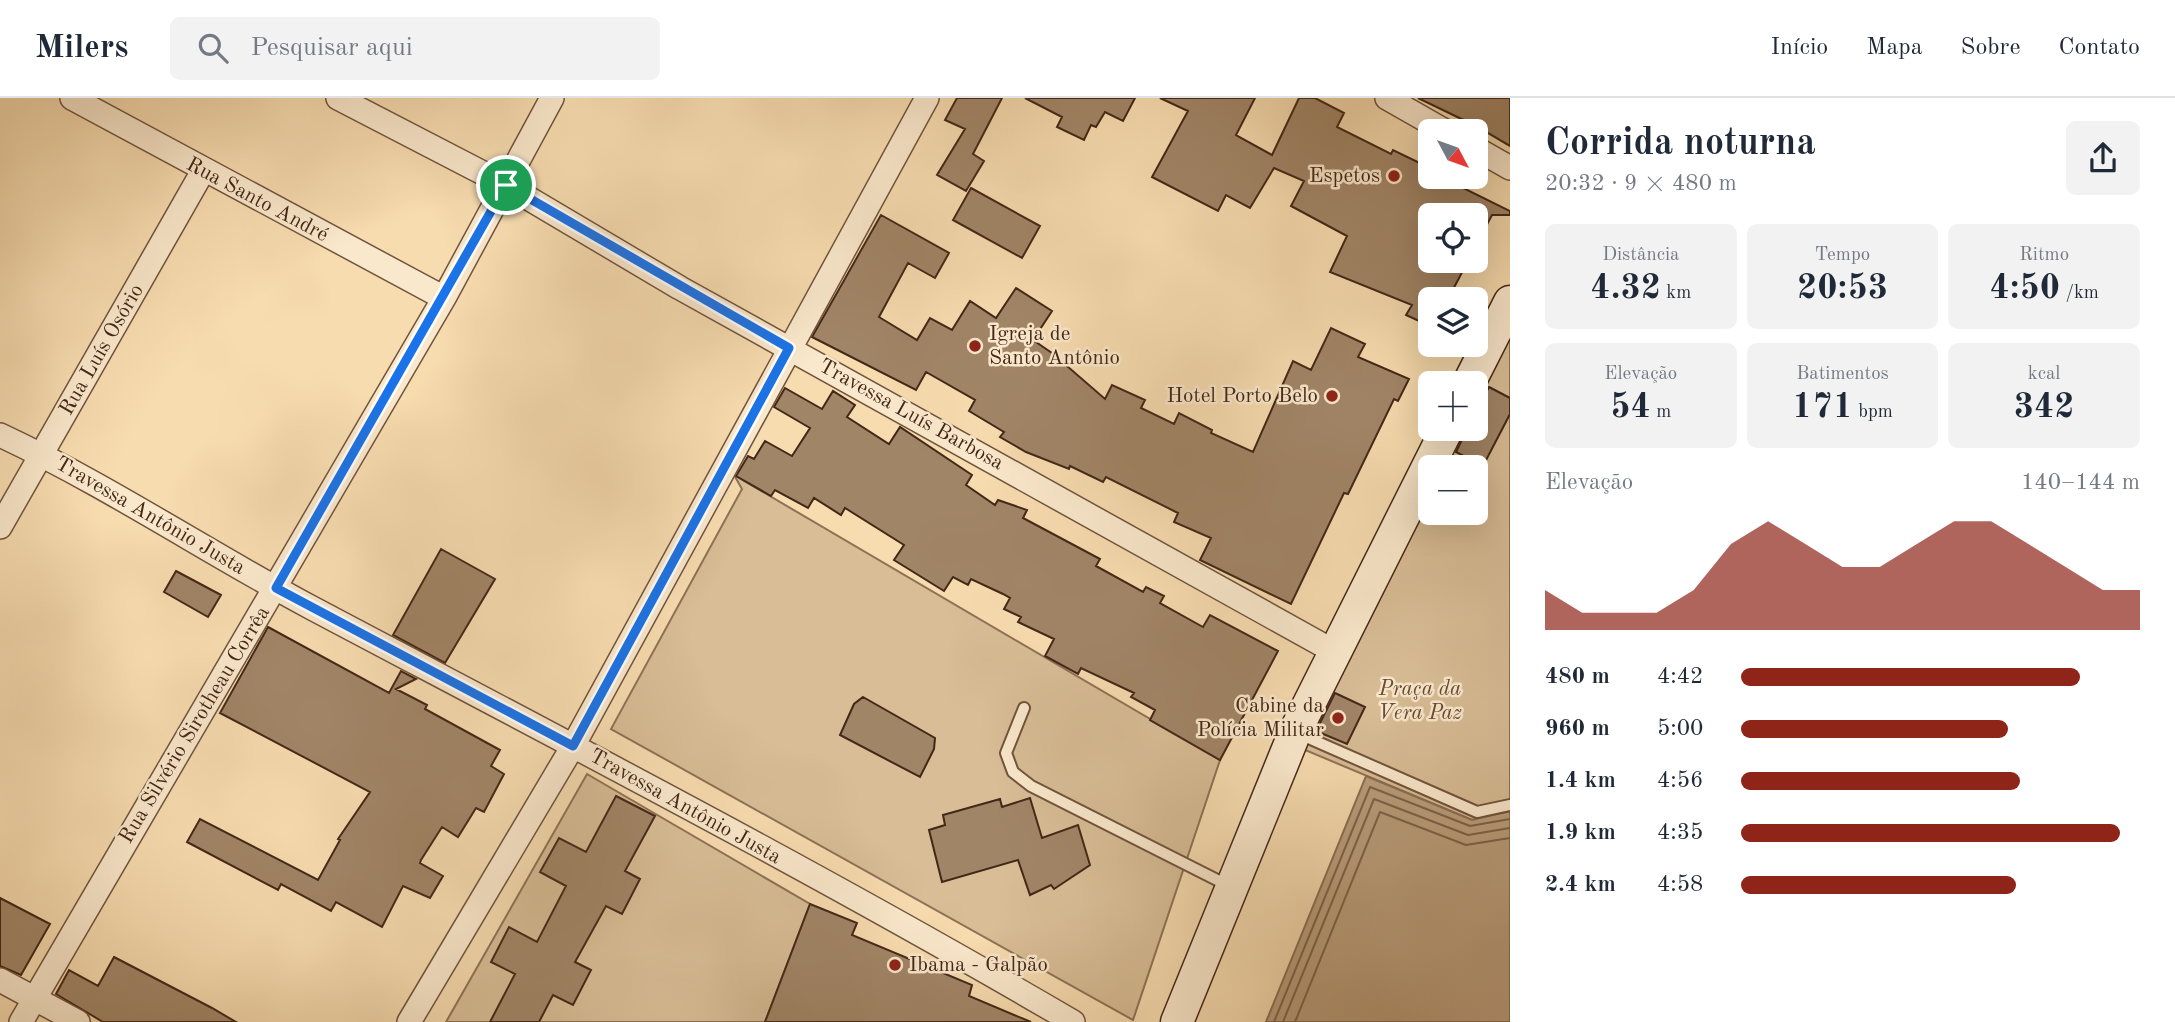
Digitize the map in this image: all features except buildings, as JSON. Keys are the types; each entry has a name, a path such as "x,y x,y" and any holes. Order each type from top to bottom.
{"street":[{"name":"Rua Santo André","path":"72,98 203,171 444,298"},
{"name":"Travessa Luís Barbosa","path":"338,98 506,185 789,348 918,417 1335,652"},
{"name":"Rua Silvério Sirotheau Corrêa","path":"21,1022 444,298 552,98"},
{"path":"409,1022 573,746 927,98"},
{"path":"1387,98 1425,119"},
{"path":"1488,155 1510,168"},
{"name":"Rua Luís Osório","path":"0,527 203,171"},
{"path":"1475,371 1510,302"},
{"name":"Travessa Antônio Justa","path":"0,435 43,455 276,588 952,951 1073,1022"},
{"path":"1177,1022 1232,887 1290,730 1335,652 1441,441"},
{"path":"0,980 78,1022"}],"lane":[{"path":"1024,708 1006,753 1013,772 1031,786 1232,887"},
{"path":"1290,730 1476,812 1510,805"}],"green space":[{"name":"Praça da Vera Paz","path":"1510,318 1510,811 1472,820 1298,747 1418,504 1418,525 1488,525 1488,455 1442,455 1449,441 1488,441 1488,371 1484,371"},
{"path":"734,475 1220,760 1133,1020 611,729 742,489"},
{"path":"587,774 810,904 765,1022 446,1022"}],"water":[{"path":"1366,776 1472,820 1510,811 1510,1022 1266,1022"}],"place":[{"name":"Espetos","path":"1394,176"},
{"name":"Igreja de Santo Antônio","path":"975,346"},
{"name":"Hotel Porto Belo","path":"1332,396"},
{"name":"Cabine da Polícia Militar","path":"1338,718"},
{"name":"Ibama - Galpão","path":"895,965"}],"route":[{"path":"506,185 680,288 789,348 573,746 276,588 444,298 506,185"}]}
